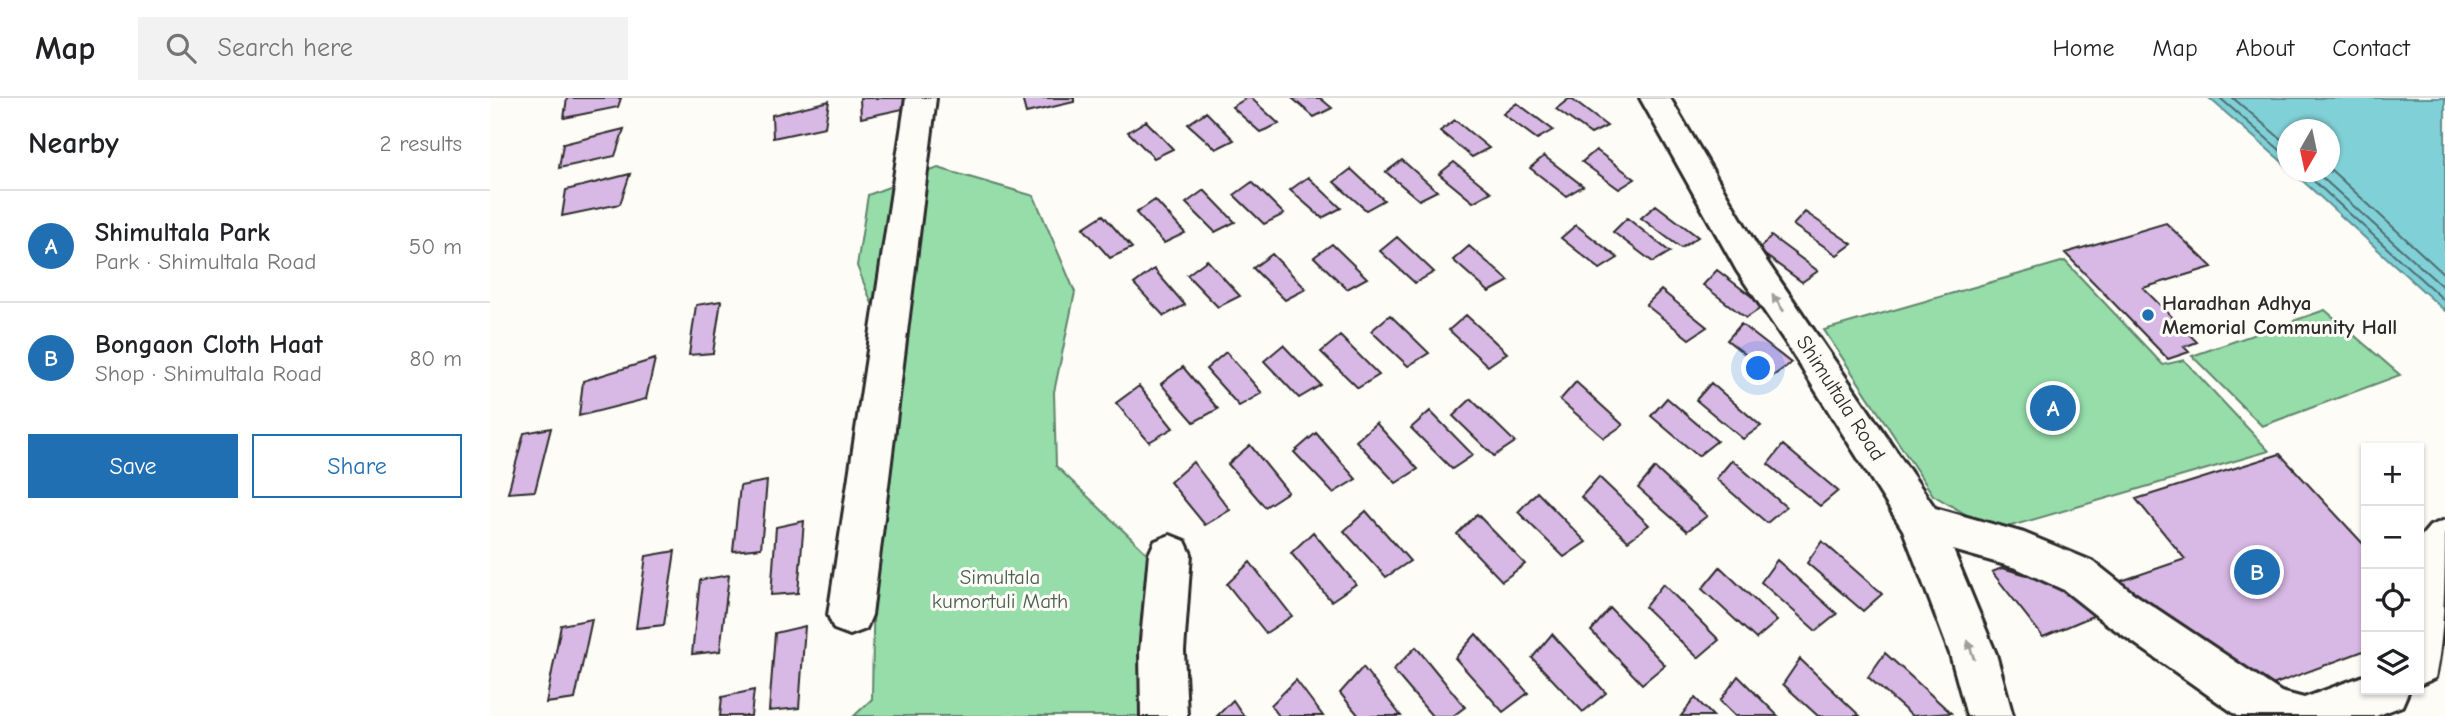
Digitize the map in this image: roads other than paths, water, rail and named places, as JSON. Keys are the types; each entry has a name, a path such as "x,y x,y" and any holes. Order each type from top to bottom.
{"street":[{"path":"850,615 921,98"},
{"name":"Shimultala Road","path":"1655,98 1749,262 1797,330 1921,522 1973,654 1990,716"},
{"path":"1921,522 2024,552 2079,576 2118,607 2273,713 2292,716"},
{"path":"2423,632 2433,554 2445,539"},
{"path":"1164,716 1162,651 1170,554"},
{"path":"2316,716 2373,695"}],"water":[{"path":"2209,98 2445,98 2445,311 2304,182 2340,182 2340,119 2277,119 2277,157"}],"place":[{"name":"Haradhan Adhya Memorial Community Hall","path":"2148,315"},
{"name":"Shimultala Park","path":"2053,408"},
{"name":"Bongaon Cloth Haat","path":"2257,572"}],"park label":[{"name":"Simultala kumortuli Math","path":"1000,589"}]}
